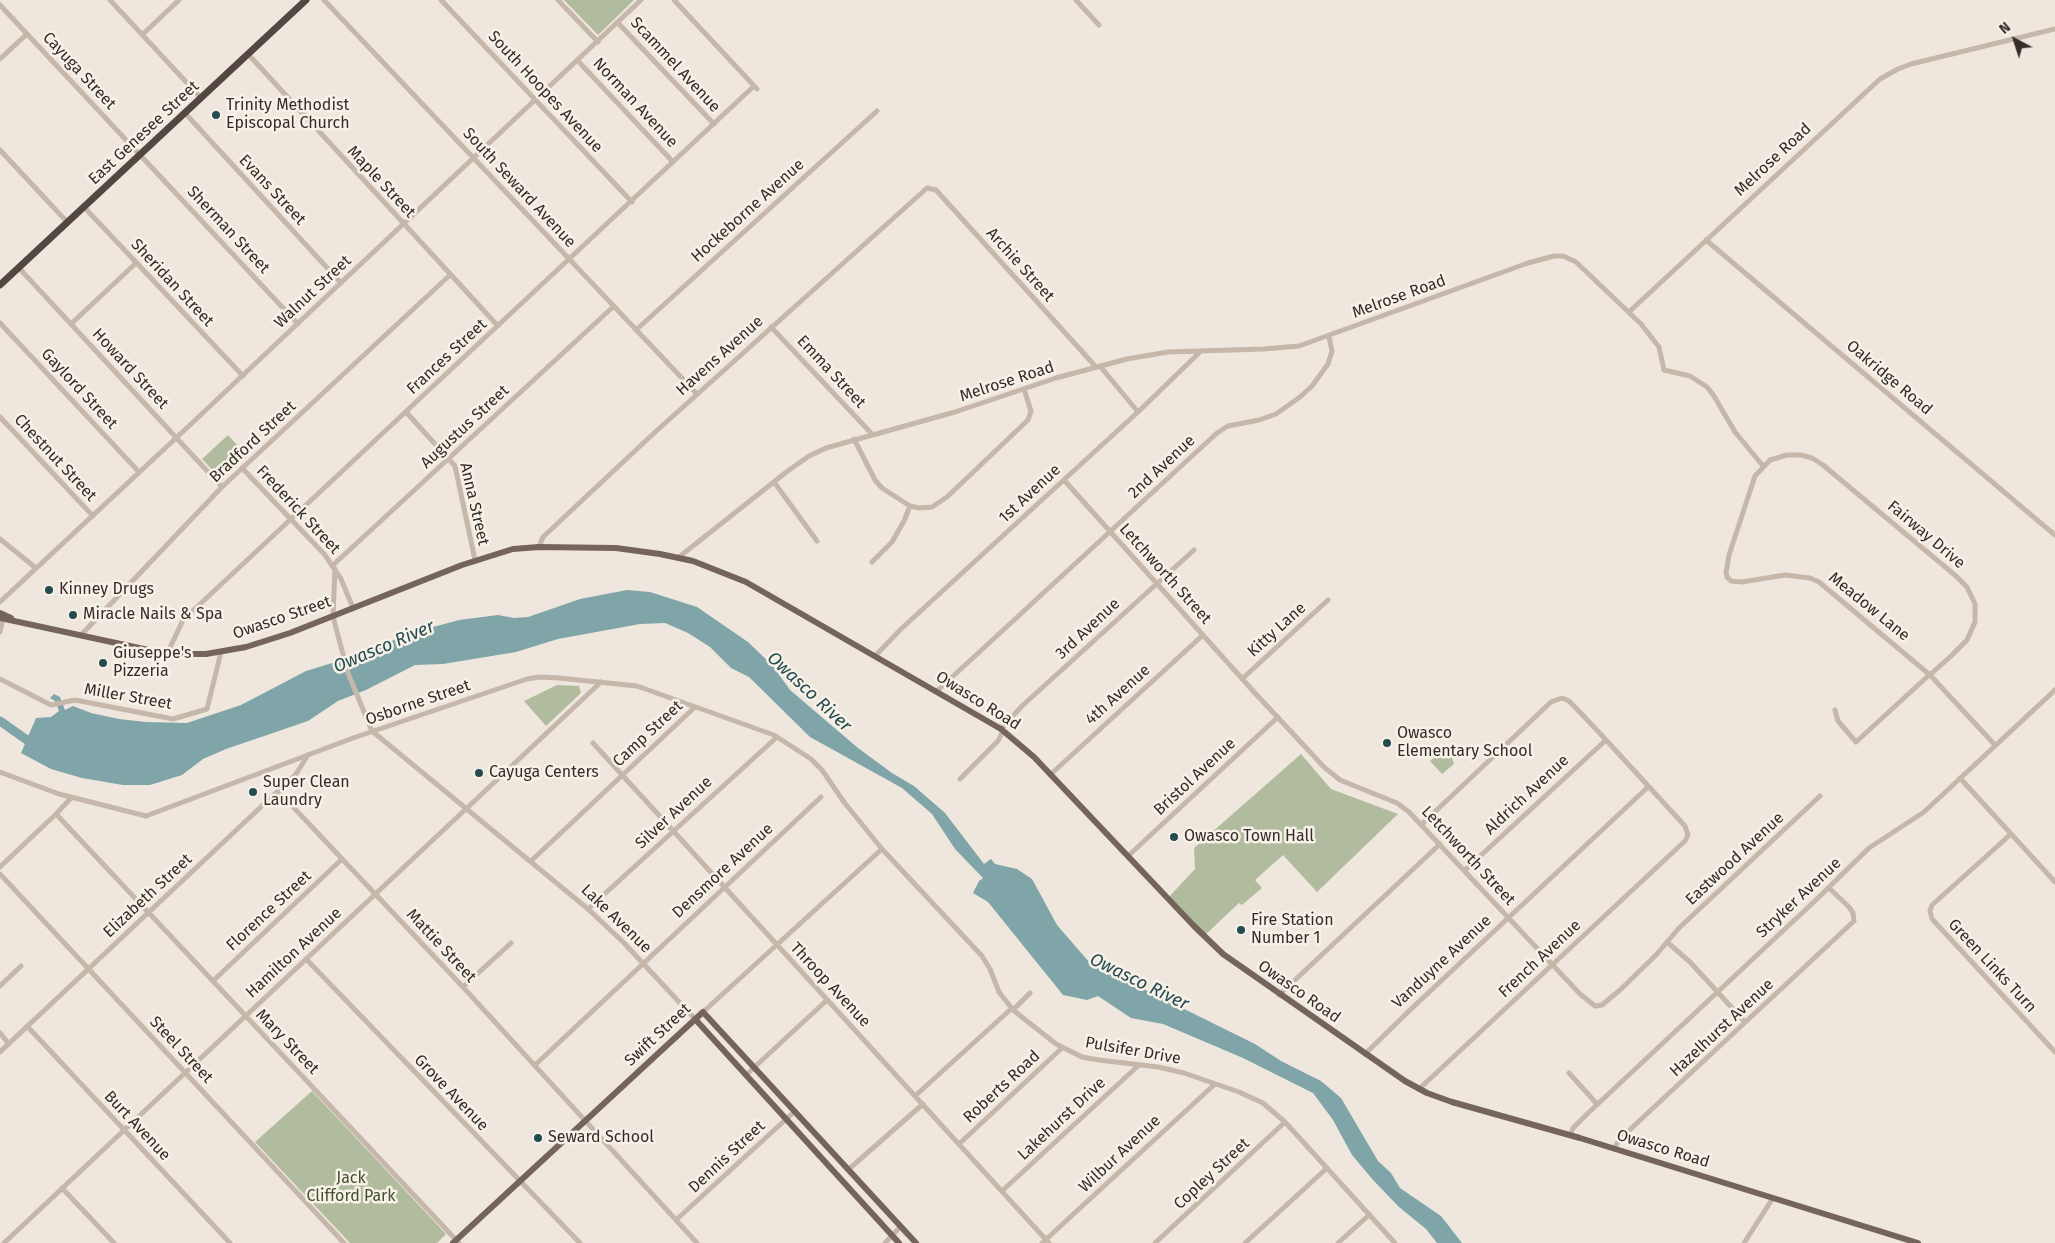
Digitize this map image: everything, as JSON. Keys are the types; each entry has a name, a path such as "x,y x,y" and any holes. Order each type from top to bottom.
{"highway":[{"name":"East Genesee Street","path":"0,285 306,0"}],"main road":[{"name":"Owasco Street","path":"1,617 167,654 206,654 221,652 273,638 475,560 502,552 538,547 616,548 680,557"},
{"name":"Owasco Road","path":"680,557 739,579 1001,729 1024,747 1051,774 1217,948 1279,995 1419,1089 1452,1102 1570,1135 1918,1243"},
{"name":"Swift Street","path":"456,1242 703,1012"},
{"path":"703,1012 916,1243"},
{"name":"Lake Avenue","path":"695,1019 900,1243"}],"street":[{"path":"110,0 201,98"},
{"path":"142,35 179,0"},
{"name":"South Seward Avenue","path":"324,0 697,394"},
{"name":"South Hoopes Avenue","path":"441,0 632,202"},
{"path":"558,0 598,42"},
{"name":"Walnut Street","path":"0,602 243,376 641,0"},
{"name":"Frances Street","path":"167,654 183,620 673,162 756,87 674,0"},
{"path":"1076,0 1099,25"},
{"name":"Cayuga Street","path":"0,5 140,155"},
{"name":"Scammel Avenue","path":"618,22 714,124"},
{"name":"Melrose Road","path":"680,557 774,482 809,456 826,448 955,412 1098,366 1152,354 1300,346 1528,263 1554,256 1563,256 1576,262 1629,312 1870,88 1892,72 1943,56 2055,29"},
{"path":"0,59 27,34"},
{"name":"Maple Street","path":"248,54 498,326"},
{"name":"Norman Avenue","path":"578,61 673,162"},
{"name":"Hockeborne Avenue","path":"636,330 877,111"},
{"name":"Evans Street","path":"185,113 341,283"},
{"path":"0,150 68,222"},
{"name":"Sherman Street","path":"140,155 298,324"},
{"name":"Archie Street","path":"924,190 930,188 936,190 1138,412"},
{"name":"Havens Avenue","path":"538,547 543,537 697,394 924,190"},
{"name":"Sheridan Street","path":"84,207 243,376"},
{"name":"Oakridge Road","path":"1706,240 2055,535"},
{"path":"71,324 136,263"},
{"name":"Howard Street","path":"19,268 222,487"},
{"name":"Bradford Street","path":"81,636 222,487 450,275"},
{"name":"Augustus Street","path":"334,567 614,306"},
{"path":"1629,312 1659,346 1664,370 1690,376 1707,387 1734,432 1763,466"},
{"name":"Gaylord Street","path":"0,323 139,472"},
{"name":"Emma Street","path":"771,327 872,434"},
{"name":"2nd Avenue","path":"937,691 1220,430 1238,423 1267,417 1294,403 1312,386 1328,364 1332,351 1329,337"},
{"name":"1st Avenue","path":"875,656 901,629 1202,351"},
{"path":"854,439 878,484 910,506 923,508 941,502 1025,424 1031,413 1024,389"},
{"name":"Anna Street","path":"406,412 450,458 455,466 475,560"},
{"name":"Chestnut Street","path":"0,417 93,516"},
{"name":"Fairway Drive","path":"1763,466 1770,460 1786,454 1802,454 1823,465 1966,587 1972,595 1976,608 1974,627 1967,640 1856,742 1838,721 1835,710"},
{"name":"Meadow Lane","path":"1763,466 1751,484 1733,542 1726,573 1731,581 1742,582 1784,575 1810,578 1819,582 1930,675 1995,745"},
{"name":"Frederick Street","path":"242,468 334,567 353,608"},
{"name":"Letchworth Street","path":"1064,480 1242,679 1332,774 1349,785 1397,803 1422,824 1552,965 1592,1005 1599,1007 1613,996 1667,942"},
{"path":"774,482 817,541"},
{"path":"872,562 892,542 910,506"},
{"path":"0,539 36,568"},
{"name":"3rd Avenue","path":"1001,729 1022,706 1194,550"},
{"name":"Frederick Street","path":"333,616 334,567"},
{"name":"Kitty Lane","path":"1242,679 1328,600"},
{"name":"Lake Avenue","path":"333,616 340,647 361,707 372,731 588,909 695,1019"},
{"path":"0,632 1,617"},
{"name":"4th Avenue","path":"1051,774 1202,634"},
{"name":"Miller Street","path":"0,679 54,706 75,700 167,718 182,717 208,708 221,652"},
{"name":"Osborne Street","path":"0,772 47,791 146,816 372,731 527,679 544,677 637,686 777,737 811,759 822,770 833,787"},
{"name":"Hamilton Avenue","path":"4,1243 602,682"},
{"name":"Stryker Avenue","path":"1570,1135 1573,1128 1597,1104 1829,888 1869,848 1916,819 2055,690"},
{"path":"1422,824 1540,712 1557,699 1562,698 1569,701 1648,787"},
{"name":"Camp Street","path":"531,861 696,708"},
{"name":"Bristol Avenue","path":"1128,856 1278,717"},
{"path":"960,779 1001,737 1001,729"},
{"name":"Silver Avenue","path":"588,909 777,737"},
{"name":"Aldrich Avenue","path":"1464,870 1606,740"},
{"name":"Throop Avenue","path":"593,743 672,832 1002,1191 1046,1242"},
{"name":"Elizabeth Street","path":"0,1052 296,774 308,755"},
{"path":"1960,778 2055,882"},
{"name":"Pulsifer Drive","path":"833,787 882,849 982,956 990,969 998,992 1012,1009 1062,1048 1093,1059 1184,1073 1263,1103 1285,1122 1395,1243"},
{"name":"French Avenue","path":"1419,1089 1687,839 1687,829 1648,787"},
{"name":"Vanduyne Avenue","path":"1365,1054 1648,787"},
{"name":"Mattie Street","path":"278,791 463,987 697,1243"},
{"name":"Eastwood Avenue","path":"1667,942 1820,796"},
{"path":"0,868 71,798"},
{"name":"Densmore Avenue","path":"535,1065 642,963 821,798"},
{"name":"Mary Street","path":"56,814 245,1016 251,1020 456,1242"},
{"name":"Green Links Turn","path":"2011,834 1932,906 1930,911 1932,919 2055,1052"},
{"path":"1279,995 1440,844"},
{"name":"Swift Street","path":"703,1012 882,849"},
{"name":"Florence Street","path":"213,981 342,859"},
{"name":"Steel Street","path":"0,874 344,1243"},
{"name":"Hazelhurst Avenue","path":"1614,1149 1618,1140 1854,921 1853,912 1829,888"},
{"path":"1667,942 1682,954 1745,1022"},
{"path":"463,987 511,943"},
{"name":"Grove Avenue","path":"306,959 580,1243"},
{"path":"0,986 21,966"},
{"path":"915,1096 1030,993"},
{"path":"746,1075 828,1000"},
{"name":"Burt Avenue","path":"27,1026 230,1243"},
{"path":"0,1033 9,1044"},
{"name":"Roberts Road","path":"959,1144 1062,1048"},
{"name":"Lakehurst Drive","path":"1002,1191 1139,1065"},
{"path":"1569,1073 1597,1104"},
{"name":"Wilbur Avenue","path":"1046,1242 1215,1084"},
{"path":"849,1169 923,1104"},
{"name":"Dennis Street","path":"676,1220 794,1111"},
{"name":"Copley Street","path":"1155,1243 1285,1122"},
{"path":"1246,1243 1327,1168"},
{"path":"62,1188 114,1243"},
{"path":"1744,1243 1773,1198"},
{"path":"1338,1243 1369,1215"},
{"path":"885,1243 901,1226"}],"green space":[{"path":"564,0 634,0 598,35"},
{"path":"228,435 247,456 222,480 202,459"},
{"path":"557,685 579,686 581,693 546,726 524,701"},
{"path":"1301,754 1331,789 1398,814 1317,892 1283,855 1255,880 1262,888 1242,905 1239,903 1204,936 1168,898 1195,869 1194,848"},
{"path":"1438,754 1451,755 1454,764 1442,774 1430,761"},
{"name":"Jack Clifford Park","path":"312,1091 446,1234 437,1243 350,1243 255,1142"}],"water":[{"path":"627,590 650,592 697,607 748,642 773,666 790,690 858,748 892,773 914,786 945,813 984,864 991,859 995,864 1017,869 1032,879 1057,925 1089,962 1255,1044 1281,1061 1321,1081 1341,1098 1378,1161 1391,1173 1400,1188 1441,1216 1462,1243 1437,1243 1426,1229 1399,1207 1352,1155 1333,1120 1313,1093 1243,1058 1163,1024 1131,1018 1098,996 1087,1000 1063,995 988,902 973,893 979,881 983,878 955,849 932,814 902,788 810,737 749,677 731,668 710,647 688,633 665,623 640,624 558,639 516,652 443,664 415,665 366,690 338,701 308,721 226,749 203,759 182,775 150,785 123,785 82,778 51,769 21,753 36,718 51,717 59,711 55,701 50,698 54,694 60,697 65,710 73,706 91,713 119,719 187,723 241,705 306,671 355,656 411,633 459,620 498,615 514,618 528,617 580,599"}],"waterway":[{"name":"Owasco River","path":"0,721 27,740 38,743"}],"place":[{"name":"Trinity Methodist Episcopal Church","path":"216,115"},
{"name":"Kinney Drugs","path":"49,590"},
{"name":"Miracle Nails & Spa","path":"73,615"},
{"name":"Giuseppe's Pizzeria","path":"103,663"},
{"name":"Owasco Elementary School","path":"1387,743"},
{"name":"Cayuga Centers","path":"479,773"},
{"name":"Super Clean Laundry","path":"253,792"},
{"name":"Owasco Town Hall","path":"1174,837"},
{"name":"Fire Station Number 1","path":"1241,930"},
{"name":"Seward School","path":"538,1138"}]}
